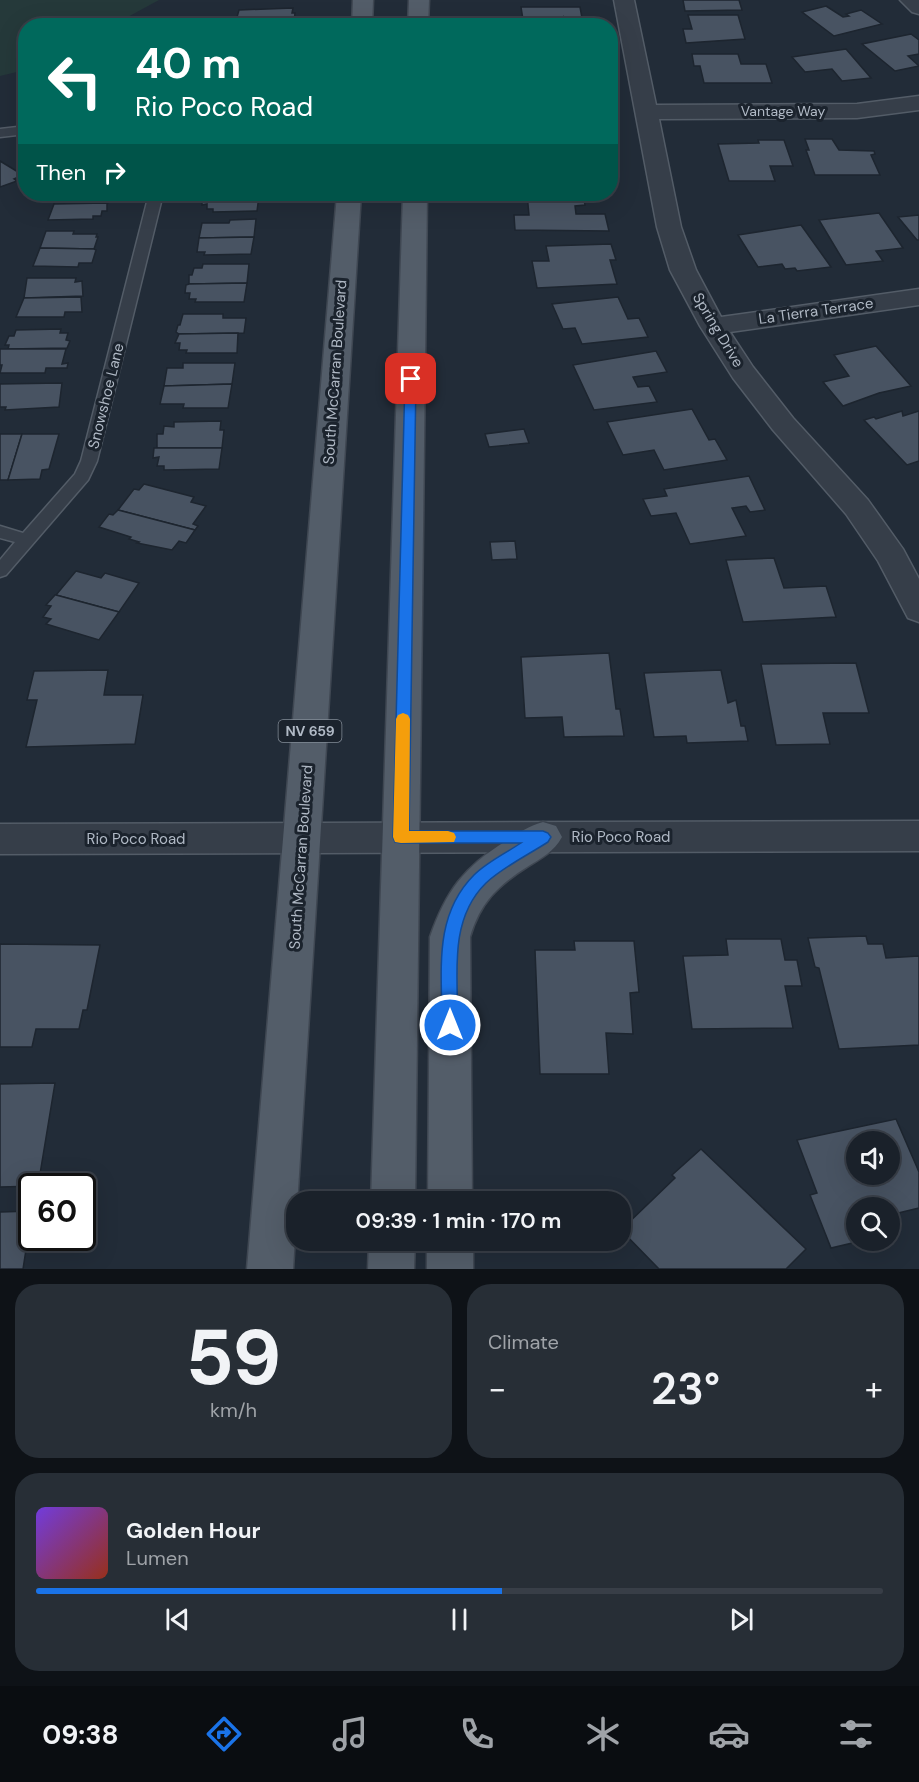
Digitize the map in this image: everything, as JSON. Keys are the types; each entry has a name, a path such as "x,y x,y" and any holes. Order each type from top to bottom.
{"main road":[{"path":"362,18 363,0"},
{"path":"418,18 419,0"},
{"name":"South McCarran Boulevard","path":"270,1269 349,201"},
{"path":"393,1191 415,201"},
{"path":"450,1191 450,937 455,917 466,896 481,878 543,837"},
{"path":"391,1269 392,1251"},
{"path":"450,1251 450,1269"}],"street":[{"name":"Spring Drive","path":"624,0 669,227 683,270 712,326 783,424 857,507 892,557 919,609"},
{"path":"910,0 919,8"},
{"name":"Vantage Way","path":"646,112 857,111 919,104"},
{"name":"La Tierra Terrace","path":"712,326 919,297"},
{"name":"Rio Poco Road","path":"0,839 919,836"}],"lane":[{"path":"0,133 18,131"},
{"name":"Snowshoe Lane","path":"0,571 82,476 89,461 154,201"},
{"path":"0,532 27,540"}],"green space":[{"path":"0,0 159,0 126,18 18,18 18,72 0,76"}],"building":[{"path":"683,0 739,0 742,10 685,11"},
{"path":"826,6 843,17 861,10 882,24 834,36 802,12"},
{"path":"521,7 580,7 582,18 564,17 523,18"},
{"path":"293,8 292,13 295,13 294,18 238,18 239,10"},
{"path":"688,15 738,15 745,39 686,43 683,29 692,29"},
{"path":"911,34 919,40 919,54 908,56 919,66 895,71 862,44"},
{"path":"846,49 871,78 842,81 832,69 805,72 792,57"},
{"path":"692,54 738,54 741,64 766,64 772,83 704,83 700,66 694,66"},
{"path":"805,139 832,139 839,150 874,151 875,154 871,155 880,175 815,175 806,150 809,150"},
{"path":"758,140 784,140 793,166 770,166 775,181 729,181 718,144 759,143"},
{"path":"0,161 18,172 18,177 14,179 17,181 0,187"},
{"path":"55,201 108,201 108,203 54,204"},
{"path":"202,201 258,201 257,211 213,212 213,209 207,209 207,204 202,205"},
{"path":"528,201 584,201 585,205 575,206 576,214 605,214 609,231 515,230 514,215 529,215"},
{"path":"107,203 107,211 102,211 101,216 93,216 93,219 48,220 54,204"},
{"path":"879,213 903,248 876,251 883,261 846,265 819,220"},
{"path":"919,215 919,240 917,240 898,217"},
{"path":"256,219 254,237 199,238 202,223 229,223 230,220"},
{"path":"801,225 831,267 797,271 795,268 785,269 782,264 758,267 738,235"},
{"path":"46,231 74,231 73,234 97,234 96,237 98,237 94,249 40,248"},
{"path":"254,237 251,254 204,255 205,252 197,252 199,238"},
{"path":"611,244 616,260 610,260 617,284 537,288 532,261 549,261 546,246"},
{"path":"40,248 96,250 92,263 79,263 78,267 33,266"},
{"path":"203,264 249,264 247,283 189,284 189,275 192,275 194,268 202,268"},
{"path":"27,278 76,278 75,282 82,281 83,296 24,298"},
{"path":"247,283 244,302 195,302 196,299 189,299 190,293 185,293 186,285 189,284"},
{"path":"81,297 82,312 65,312 64,317 16,317 24,298"},
{"path":"618,297 628,319 639,318 648,337 582,344 575,328 563,329 552,304"},
{"path":"183,314 223,314 223,318 246,318 244,333 179,334 176,332"},
{"path":"61,329 60,333 68,333 66,340 70,341 67,348 8,349 9,345 5,345 9,336 14,336 16,330"},
{"path":"238,333 237,353 186,353 187,350 179,350 180,343 175,343 179,334"},
{"path":"876,346 911,386 879,393 843,406 823,382 849,376 834,355"},
{"path":"0,349 66,349 62,364 68,363 67,368 46,368 45,373 0,373 2,365 0,365"},
{"path":"656,351 667,372 633,377 638,387 649,386 657,402 594,410 573,365"},
{"path":"183,363 235,363 232,384 164,386 167,368 183,368"},
{"path":"62,383 59,407 5,410 6,407 0,407 0,384"},
{"path":"232,384 228,408 183,408 184,404 160,404 164,386"},
{"path":"692,409 709,440 715,439 727,460 664,470 654,450 623,455 607,422"},
{"path":"902,411 903,416 919,411 919,461 907,465 864,420"},
{"path":"221,421 220,430 224,430 222,448 157,448 157,434 163,434 164,426 174,427 174,422"},
{"path":"524,429 529,443 489,447 485,434"},
{"path":"0,434 22,434 8,480 0,480"},
{"path":"22,434 59,434 49,469 42,470 40,479 8,480"},
{"path":"154,448 222,448 219,469 164,470 164,466 157,466 159,457 153,458"},
{"path":"749,476 765,510 750,512 746,506 732,508 746,536 690,544 676,513 651,516 643,499 667,496 664,489"},
{"path":"144,484 194,497 191,502 206,506 193,524 198,526 195,530 118,510 134,489 139,490"},
{"path":"118,510 195,530 186,543 179,541 172,550 137,543 139,542 129,539 131,537 99,527 109,514 113,515"},
{"path":"515,541 517,559 492,560 490,542"},
{"path":"774,558 784,588 826,586 836,617 743,622 726,560"},
{"path":"76,571 101,578 105,573 139,583 119,612 56,595"},
{"path":"55,595 119,612 99,640 46,624 51,619 43,617 51,606 46,605"},
{"path":"609,653 616,709 620,709 624,736 564,737 562,717 525,718 521,657"},
{"path":"856,663 869,713 823,713 830,744 776,745 761,664"},
{"path":"108,670 104,695 143,695 135,744 26,747 37,700 27,700 34,671"},
{"path":"721,670 728,703 736,700 741,726 745,726 748,741 687,743 686,736 654,737 644,673"},
{"path":"866,936 868,944 883,944 886,958 919,956 919,1045 839,1049 819,968 815,967 808,938"},
{"path":"726,939 781,939 785,960 797,960 802,986 785,986 793,1028 692,1029 683,956 728,955"},
{"path":"574,941 634,941 639,992 630,993 633,1034 606,1033 609,1074 540,1074 535,950 575,950"},
{"path":"0,944 100,945 87,1010 83,1010 79,1029 36,1029 32,1047 0,1047"},
{"path":"55,1083 40,1173 18,1173 18,1187 0,1187 0,1084"},
{"path":"896,1119 919,1172 919,1208 900,1213 900,1197 846,1197 846,1244 831,1248 810,1195 817,1193 797,1140"},
{"path":"701,1149 806,1249 786,1269 659,1269 631,1240 631,1220 675,1178 672,1175"},
{"path":"18,1211 18,1251 26,1251 23,1269 0,1269 0,1212"}],"slow traffic":[{"path":"403,719 401,837 448,837"}],"route":[{"path":"411,379 401,837 543,837 481,878 466,896 455,917 450,937 450,1025"}]}
